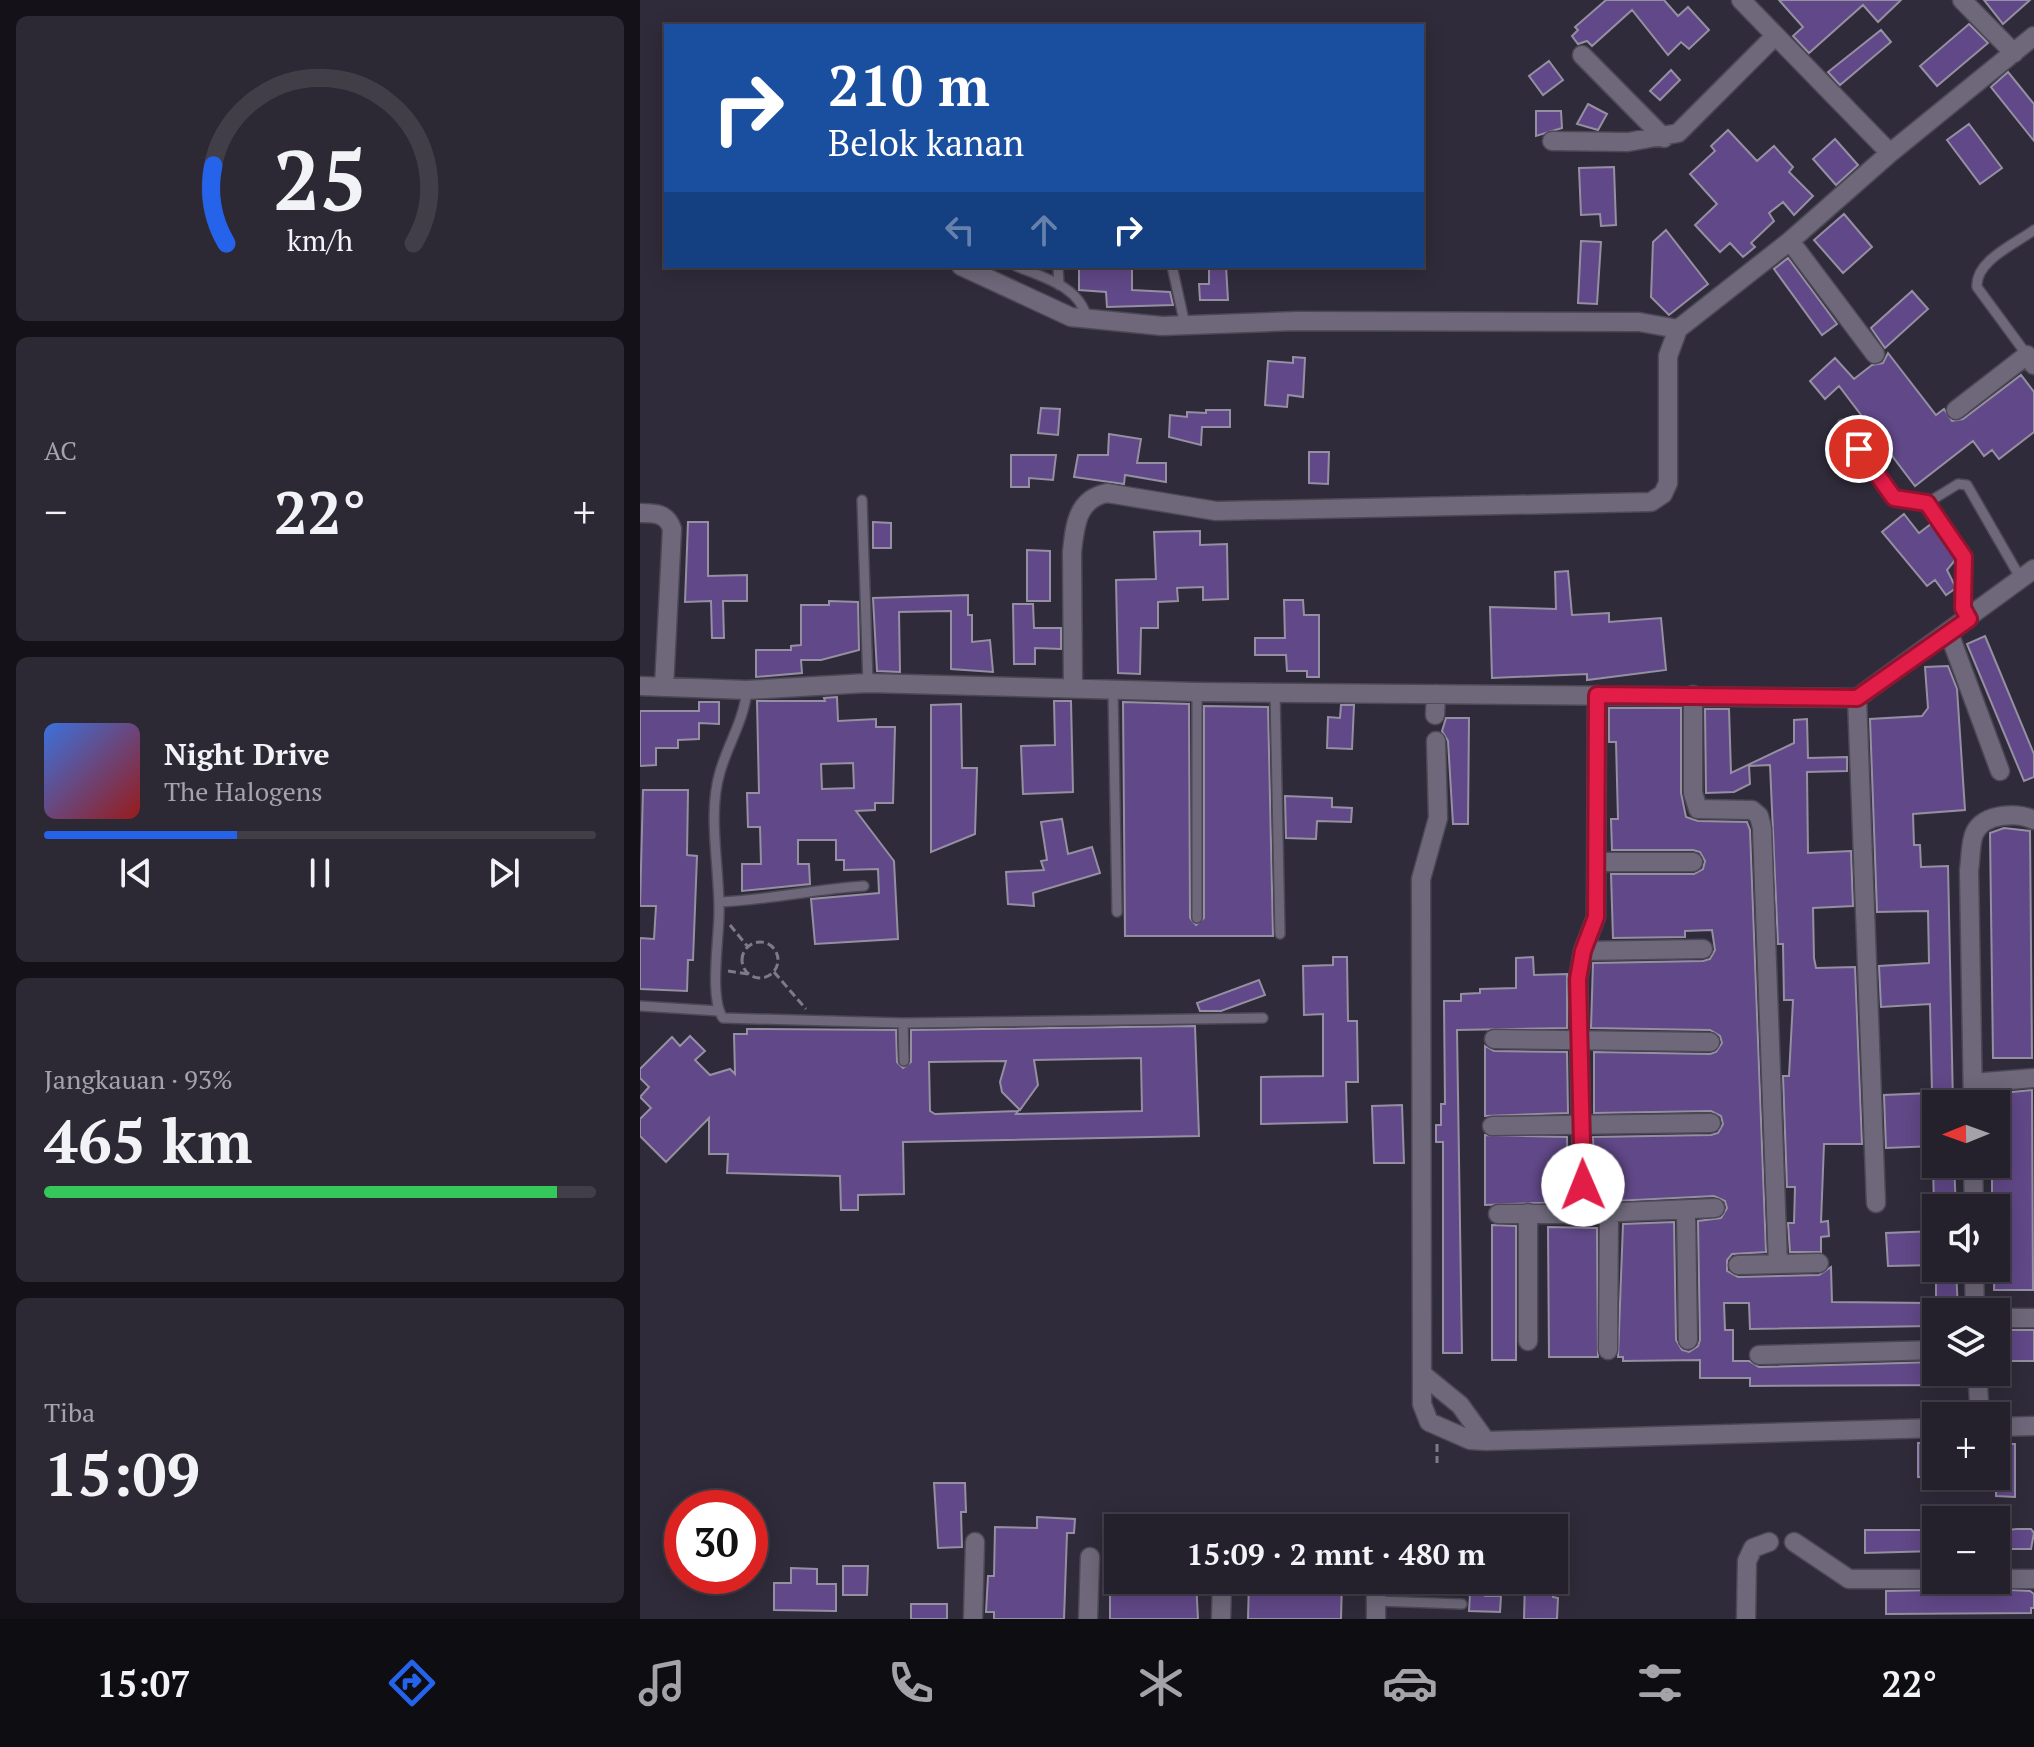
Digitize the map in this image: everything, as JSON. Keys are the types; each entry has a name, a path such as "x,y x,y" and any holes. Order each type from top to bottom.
{"street":[{"path":"1741,0 1890,153"},
{"path":"1962,0 2014,53"},
{"path":"1552,141 1628,142 1664,138 1678,133 1775,36"},
{"path":"1073,687 1072,552 1079,517 1092,496 1107,493 1216,511 1651,502 1663,494 1668,483 1668,356 1678,329 1790,241 1890,153 2034,36"},
{"path":"1582,55 1664,138"},
{"path":"1790,241 1875,354"},
{"path":"965,268 1056,312 1087,320 1185,325 1297,321 1639,322 1678,329"},
{"path":"1956,410 2030,360"},
{"path":"640,513 663,516 670,520 672,529 664,687"},
{"path":"640,686 747,690 868,683 1197,692 1857,698 2027,574"},
{"path":"1949,633 2000,771"},
{"path":"1435,715 1436,694"},
{"path":"1583,1214 1578,979 1583,951 1594,928 1597,695"},
{"path":"1693,695 1693,793 1698,809 1752,810 1759,816 1762,828 1778,1264"},
{"path":"1857,698 1876,1203"},
{"path":"1436,741 1438,818 1421,879 1422,1404 1429,1422 1470,1440 1486,1441 1922,1428"},
{"path":"1973,1090 1969,870 1974,833 1983,822 2007,815 2034,820"},
{"path":"1596,862 1693,862"},
{"path":"1583,951 1703,949"},
{"path":"1494,1039 1710,1042"},
{"path":"1973,1083 2034,1078"},
{"path":"1492,1126 1711,1123"},
{"path":"1498,1214 1715,1208"},
{"path":"1686,1211 1688,1340"},
{"path":"1528,1213 1528,1341"},
{"path":"1608,1350 1609,1213"},
{"path":"1738,1265 1819,1263"},
{"path":"2010,1318 2034,1318"},
{"path":"1759,1355 1922,1350"},
{"path":"1422,1374 1460,1405 1486,1441"},
{"path":"2010,1427 2034,1426"},
{"path":"973,1619 975,1542"},
{"path":"1746,1619 1750,1552 1769,1542"},
{"path":"1794,1542 1849,1579 1922,1579"},
{"path":"1088,1619 1090,1557"},
{"path":"2010,1579 2034,1579"},
{"path":"1221,1619 1222,1594"}],"lane":[{"path":"2030,360 1977,287 1976,277 1982,267 2034,230"},
{"path":"1021,268 1080,298 1087,320"},
{"path":"1058,268 1059,285"},
{"path":"1172,268 1185,325"},
{"path":"1842,424 1894,498 1927,503 1958,484 1967,485 2027,574"},
{"path":"862,500 868,683"},
{"path":"1927,503 1964,557 1963,608 1969,619"},
{"path":"747,690 737,732 720,772 716,801 717,969 719,1011 723,1018 903,1023 1263,1018"},
{"path":"1113,690 1117,912"},
{"path":"1197,692 1197,918"},
{"path":"1275,693 1280,934"},
{"path":"719,907 773,900 818,888 864,886"},
{"path":"640,1006 719,1011"},
{"path":"903,1023 904,1061"},
{"path":"1376,1610 1462,1604"}],"path":[{"path":"719,907 748,947"},
{"path":"717,969 748,974 758,979 774,972 779,961 771,945 759,942 748,947 742,957 748,974"},
{"path":"774,972 817,1021"},
{"path":"1437,1428 1437,1463"}],"building":[{"path":"1606,0 1664,0 1678,16 1688,7 1709,30 1689,49 1681,42 1668,55 1632,10 1592,46 1587,41 1578,44 1572,36 1578,30 1575,27"},
{"path":"1779,0 1901,0 1878,22 1863,5 1809,53 1793,36 1803,27"},
{"path":"1984,0 2030,0 2003,24"},
{"path":"1969,24 1988,43 1937,86 1920,66"},
{"path":"1881,30 1891,42 1840,85 1828,72"},
{"path":"1549,61 1563,80 1543,95 1529,76"},
{"path":"1671,70 1680,80 1660,100 1650,91"},
{"path":"2008,72 2034,104 2034,141 1991,87"},
{"path":"1588,104 1607,114 1598,130 1577,124"},
{"path":"1536,111 1561,111 1562,128 1536,136"},
{"path":"1969,124 2002,168 1980,184 1947,140"},
{"path":"1728,130 1757,161 1774,146 1793,167 1789,172 1813,196 1794,215 1783,202 1769,213 1774,221 1751,243 1755,247 1743,257 1730,243 1720,252 1695,225 1717,204 1690,174 1715,151 1711,146"},
{"path":"1835,139 1858,165 1836,185 1813,159"},
{"path":"1614,167 1616,225 1601,226 1600,214 1581,215 1579,168"},
{"path":"1844,214 1872,247 1843,273 1814,240"},
{"path":"1666,230 1708,284 1669,315 1651,297 1653,242"},
{"path":"1581,241 1601,242 1597,304 1578,303"},
{"path":"1788,258 1837,324 1822,335 1774,269"},
{"path":"1079,268 1132,268 1132,290 1170,292 1173,305 1107,307 1106,292 1079,290"},
{"path":"1209,268 1226,268 1228,300 1200,300 1199,284 1209,284"},
{"path":"1912,291 1928,309 1885,348 1871,328"},
{"path":"1888,353 1936,415 1944,409 1952,421 1963,419 2021,375 2034,392 2034,432 1999,459 1992,450 1984,456 1973,441 1915,486 1839,386 1825,399 1810,381 1835,358 1854,379 1872,365 1883,363"},
{"path":"1293,357 1305,358 1303,397 1288,395 1287,407 1265,405 1268,361 1293,363"},
{"path":"1041,408 1060,409 1058,435 1038,433"},
{"path":"1206,410 1230,410 1230,427 1202,427 1201,445 1169,437 1170,415 1187,417 1187,412 1206,413"},
{"path":"1109,434 1141,439 1137,463 1166,463 1166,482 1125,475 1124,484 1074,477 1078,455 1108,455"},
{"path":"1309,452 1329,452 1328,484 1309,483"},
{"path":"1011,455 1056,455 1053,480 1029,478 1029,487 1011,487"},
{"path":"1904,514 1919,533 1931,524 1956,559 1947,570 1956,588 1946,595 1935,580 1927,586 1882,532"},
{"path":"688,522 708,522 708,576 747,575 747,601 723,601 724,638 712,638 711,601 685,602"},
{"path":"873,522 891,523 891,548 873,548"},
{"path":"1200,531 1200,545 1227,544 1228,599 1203,600 1203,587 1177,588 1178,601 1158,602 1158,628 1141,628 1140,674 1118,673 1116,580 1156,579 1154,532"},
{"path":"1027,550 1050,551 1050,601 1027,601"},
{"path":"1568,571 1572,615 1609,613 1609,622 1661,618 1666,670 1587,680 1587,674 1492,678 1490,607 1556,609 1555,572"},
{"path":"968,595 972,642 990,640 993,672 951,669 951,611 899,612 900,672 877,671 873,598"},
{"path":"1284,600 1303,600 1304,615 1319,615 1319,677 1307,677 1307,671 1287,671 1286,655 1255,655 1255,638 1285,638"},
{"path":"829,601 858,602 859,650 821,660 801,660 802,673 756,677 756,650 791,650 791,646 801,645 801,605 829,605"},
{"path":"1013,604 1033,604 1034,628 1061,628 1061,649 1035,648 1035,664 1014,664"},
{"path":"1985,636 2034,754 2034,777 2024,781 1967,644"},
{"path":"1948,666 1957,689 1965,810 1913,814 1914,845 1920,845 1921,867 1948,866 1953,1090 1932,1090 1930,1004 1881,1007 1879,966 1929,963 1928,911 1877,912 1870,719 1922,716 1928,708 1925,667"},
{"path":"837,697 838,721 876,719 876,727 895,727 893,803 875,803 875,810 856,811 894,861 898,939 815,944 811,899 879,893 878,869 844,870 844,860 836,860 836,840 798,840 798,864 809,864 810,884 742,891 742,864 761,864 760,827 748,827 747,793 759,793 757,701 825,701 824,698","holes":["853,763 854,788 822,789 821,764"]},
{"path":"1054,701 1071,701 1073,792 1023,794 1021,746 1055,745"},
{"path":"699,702 719,702 719,724 699,723 699,739 678,740 678,748 656,748 656,765 640,766 640,711 699,711"},
{"path":"1123,702 1189,704 1190,918 1196,925 1204,918 1204,706 1268,707 1273,936 1125,936"},
{"path":"961,704 962,768 977,768 975,834 931,852 931,705"},
{"path":"1341,705 1354,705 1352,749 1327,748 1328,717 1340,718"},
{"path":"1609,708 1681,708 1681,793 1686,817 1698,821 1747,822 1750,830 1766,1252 1732,1254 1727,1260 1727,1271 1738,1277 1819,1275 1831,1267 1832,1302 1922,1303 1922,1326 1750,1329 1749,1303 1724,1303 1725,1330 1733,1330 1733,1361 1749,1361 1759,1367 1922,1362 1922,1385 1750,1386 1750,1378 1700,1378 1700,1360 1623,1361 1623,1357 1618,1357 1623,1224 1674,1222 1676,1340 1682,1350 1689,1352 1698,1346 1700,1340 1698,1221 1721,1218 1727,1208 1725,1201 1714,1196 1595,1202 1593,1137 1711,1135 1718,1133 1723,1124 1721,1116 1711,1111 1594,1113 1594,1052 1710,1054 1716,1052 1722,1043 1720,1036 1710,1030 1591,1028 1593,963 1703,961 1710,959 1715,950 1712,930 1685,931 1685,937 1613,938 1611,874 1694,874 1703,869 1705,861 1700,852 1693,850 1612,850 1611,819 1618,819 1616,742 1609,742"},
{"path":"1705,709 1729,709 1731,773 1794,743 1794,720 1807,719 1808,758 1847,757 1847,771 1807,772 1808,853 1851,851 1853,906 1813,908 1814,958 1816,968 1855,967 1862,1144 1824,1144 1821,1222 1828,1221 1829,1236 1821,1237 1821,1252 1790,1252 1788,1223 1794,1223 1795,1187 1787,1187 1783,1076 1789,1076 1793,1000 1784,1000 1783,944 1778,944 1770,765 1749,766 1750,784 1734,792 1706,793"},
{"path":"1446,718 1469,718 1468,824 1453,824 1448,741 1442,731"},
{"path":"643,790 688,790 687,855 697,856 693,960 688,960 687,991 640,989 640,938 654,939 656,906 640,906"},
{"path":"1285,796 1332,798 1332,807 1352,808 1351,822 1317,821 1316,839 1286,838"},
{"path":"1062,819 1068,854 1092,847 1100,873 1033,893 1034,906 1008,904 1006,872 1044,870 1041,861 1047,860 1041,822"},
{"path":"2004,828 2030,831 2032,1058 1993,1058 1990,833"},
{"path":"1333,957 1347,957 1348,1021 1357,1021 1358,1082 1346,1082 1347,1122 1261,1124 1261,1077 1323,1076 1323,1014 1304,1015 1303,966 1333,965"},
{"path":"1533,957 1534,975 1567,974 1567,1028 1457,1030 1462,1353 1443,1353 1443,1142 1436,1142 1436,1125 1441,1125 1441,1104 1445,1104 1444,1001 1461,1001 1461,994 1480,993 1480,989 1516,988 1516,958"},
{"path":"1259,980 1265,995 1221,1011 1200,1011 1197,1003"},
{"path":"1195,1026 1199,1136 903,1142 904,1194 858,1195 858,1210 841,1210 840,1176 727,1173 728,1154 709,1154 709,1118 666,1162 640,1136 640,1119 651,1108 640,1097 649,1087 640,1078 640,1069 672,1037 680,1046 690,1036 705,1051 695,1060 710,1075 730,1069 735,1074 734,1034 747,1034 747,1029 896,1030 897,1062 903,1068 911,1062 911,1030","holes":["1141,1058 1142,1111 935,1114 930,1111 929,1062 1006,1061 1000,1082 1002,1092 1020,1110 1038,1085 1034,1060"]},
{"path":"1485,1046 1494,1051 1567,1052 1568,1113 1485,1116"},
{"path":"2032,1090 2033,1290 1994,1290 1994,1282 2010,1282 2010,1194 1992,1194 1992,1178 2010,1178 2010,1092"},
{"path":"1922,1093 1922,1147 1886,1148 1884,1095"},
{"path":"1402,1105 1404,1163 1374,1163 1372,1106"},
{"path":"1485,1135 1567,1137 1568,1202 1485,1205"},
{"path":"1933,1178 1955,1178 1955,1194 1934,1194"},
{"path":"1492,1225 1516,1226 1516,1360 1492,1360"},
{"path":"1548,1227 1597,1228 1598,1357 1549,1357"},
{"path":"1922,1232 1922,1265 1888,1266 1886,1233"},
{"path":"1936,1282 1957,1282 1957,1298 1936,1298"},
{"path":"2010,1330 2034,1330 2034,1361 2010,1361"},
{"path":"1918,1443 1922,1443 1922,1477 1918,1477"},
{"path":"2010,1444 2015,1444 2015,1497 1996,1496 1996,1490 2010,1490"},
{"path":"934,1483 965,1483 966,1512 961,1512 962,1547 938,1548"},
{"path":"1037,1517 1075,1519 1074,1533 1067,1533 1064,1619 994,1619 994,1612 986,1612 988,1576 994,1576 995,1527 1037,1528"},
{"path":"2031,1529 2034,1533 2031,1549 2010,1549 2010,1530"},
{"path":"1865,1530 1922,1530 1922,1551 1865,1553"},
{"path":"843,1566 868,1566 867,1595 843,1595"},
{"path":"791,1568 817,1569 817,1584 836,1584 836,1611 774,1610 774,1583 791,1583"},
{"path":"2010,1590 2030,1591 2034,1594 2034,1608 2031,1608 2031,1613 1886,1614 1886,1591 2010,1594"},
{"path":"1110,1594 1197,1594 1198,1619 1110,1619"},
{"path":"1249,1594 1342,1594 1341,1619 1248,1619"},
{"path":"1470,1594 1501,1596 1500,1612 1469,1611"},
{"path":"1525,1594 1553,1594 1558,1598 1557,1619 1524,1619"},
{"path":"911,1604 947,1604 947,1619 911,1619"}],"route":[{"path":"1583,1185 1578,979 1583,951 1596,917 1597,695 1857,698 1969,619 1963,608 1966,578 1964,557 1927,503 1894,498 1859,449"}]}
